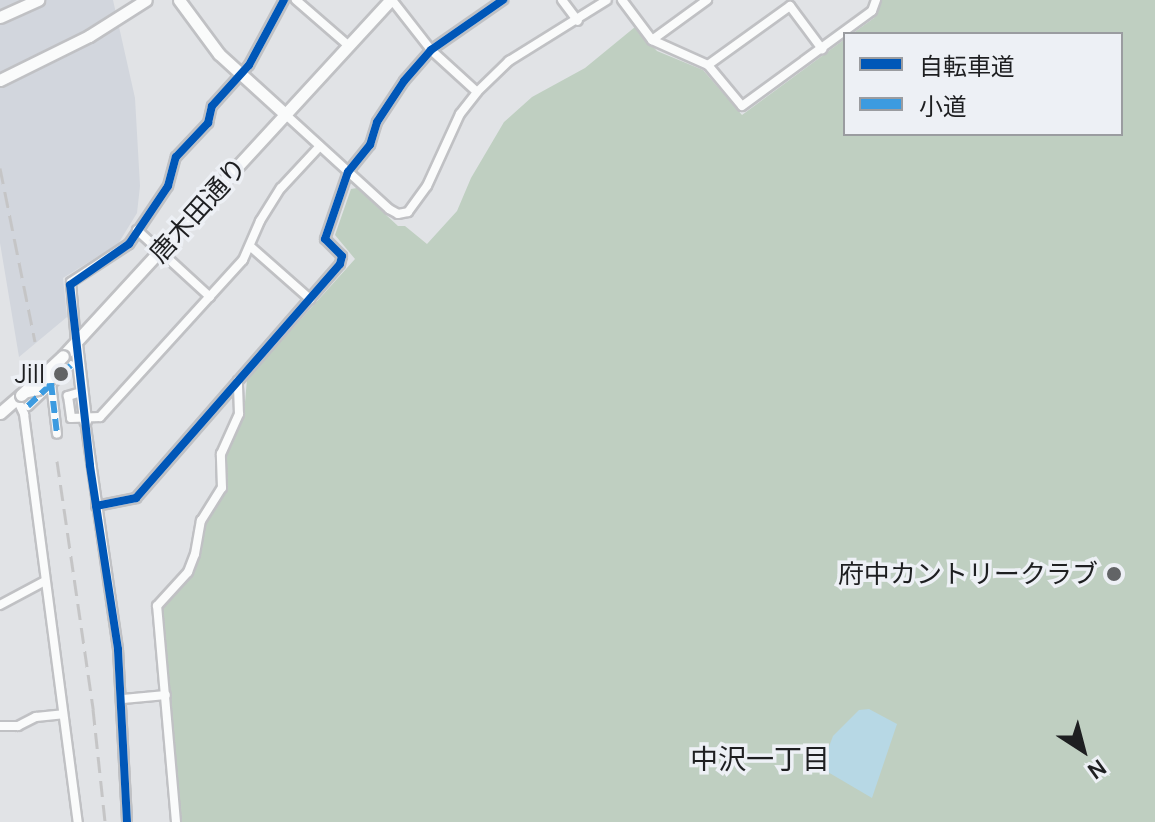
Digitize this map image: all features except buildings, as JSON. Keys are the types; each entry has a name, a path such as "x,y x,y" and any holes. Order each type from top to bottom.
{"street":[{"path":"0,17 38,0"},
{"path":"179,0 211,44 241,75 398,214 408,212 427,186 460,114 477,92 509,61 578,21 607,0"},
{"path":"127,822 123,699 112,599 81,392 69,357 71,282 125,250 168,186 176,157 208,123 212,106 241,75 284,0"},
{"path":"296,0 348,45"},
{"path":"391,0 431,50 477,92"},
{"name":"唐木田通り","path":"0,413 69,357 161,251 391,0"},
{"path":"96,506 136,498 340,264 342,256 325,239 348,172 370,145 377,122 404,81 431,50 503,0"},
{"path":"562,0 578,21"},
{"path":"622,0 652,40 708,65 742,106 843,33"},
{"path":"652,40 707,0"},
{"path":"844,32 872,11 876,0"},
{"path":"0,80 89,36 144,1"},
{"path":"708,65 790,6 822,49"},
{"path":"85,420 100,417 210,297 251,247 260,221 281,188 320,146"},
{"path":"137,230 210,297"},
{"path":"251,247 310,299"},
{"path":"28,406 51,384 69,357"},
{"path":"176,822 157,606 188,572 201,521 222,488 221,454 239,414 238,381"},
{"path":"51,384 57,434"},
{"path":"19,397 24,414 78,822"},
{"path":"0,605 45,581"},
{"path":"123,699 166,695"},
{"path":"0,726 18,726 36,717 63,714"}],"shaded area":[{"path":"0,0 113,0 135,98 140,186 137,213 118,244 63,278 67,317 19,357 0,243"}],"green space":[{"name":"府中カントリークラブ","path":"882,0 1155,0 1155,822 181,822 162,607 192,573 204,527 227,488 226,455 244,414 247,379 355,259 335,235 351,189 357,188 398,226 405,226 427,244 457,211 471,178 504,122 532,97 585,68 635,27 657,51 703,70 742,115 843,40 843,136 1123,136 1123,32 855,32 874,18"}],"water":[{"path":"869,709 897,724 872,798 821,768 833,736 859,710"}],"railway":[{"path":"0,168 35,341"},
{"path":"57,461 93,709 105,822"}],"marked path":[{"path":"28,406 71,365"},
{"path":"51,383 57,434"}],"cycle path":[{"path":"127,822 118,649 90,465 70,285 129,244 168,186 176,157 208,123 212,106 249,65 284,0"},
{"path":"96,506 136,498 340,264 342,256 325,239 348,172 370,145 377,122 404,81 431,50 503,0"}],"place":[{"name":"Jill","path":"61,374"},
{"name":"府中カントリークラブ","path":"1114,574"}],"district":[{"name":"中沢一丁目","path":"760,758"}]}
